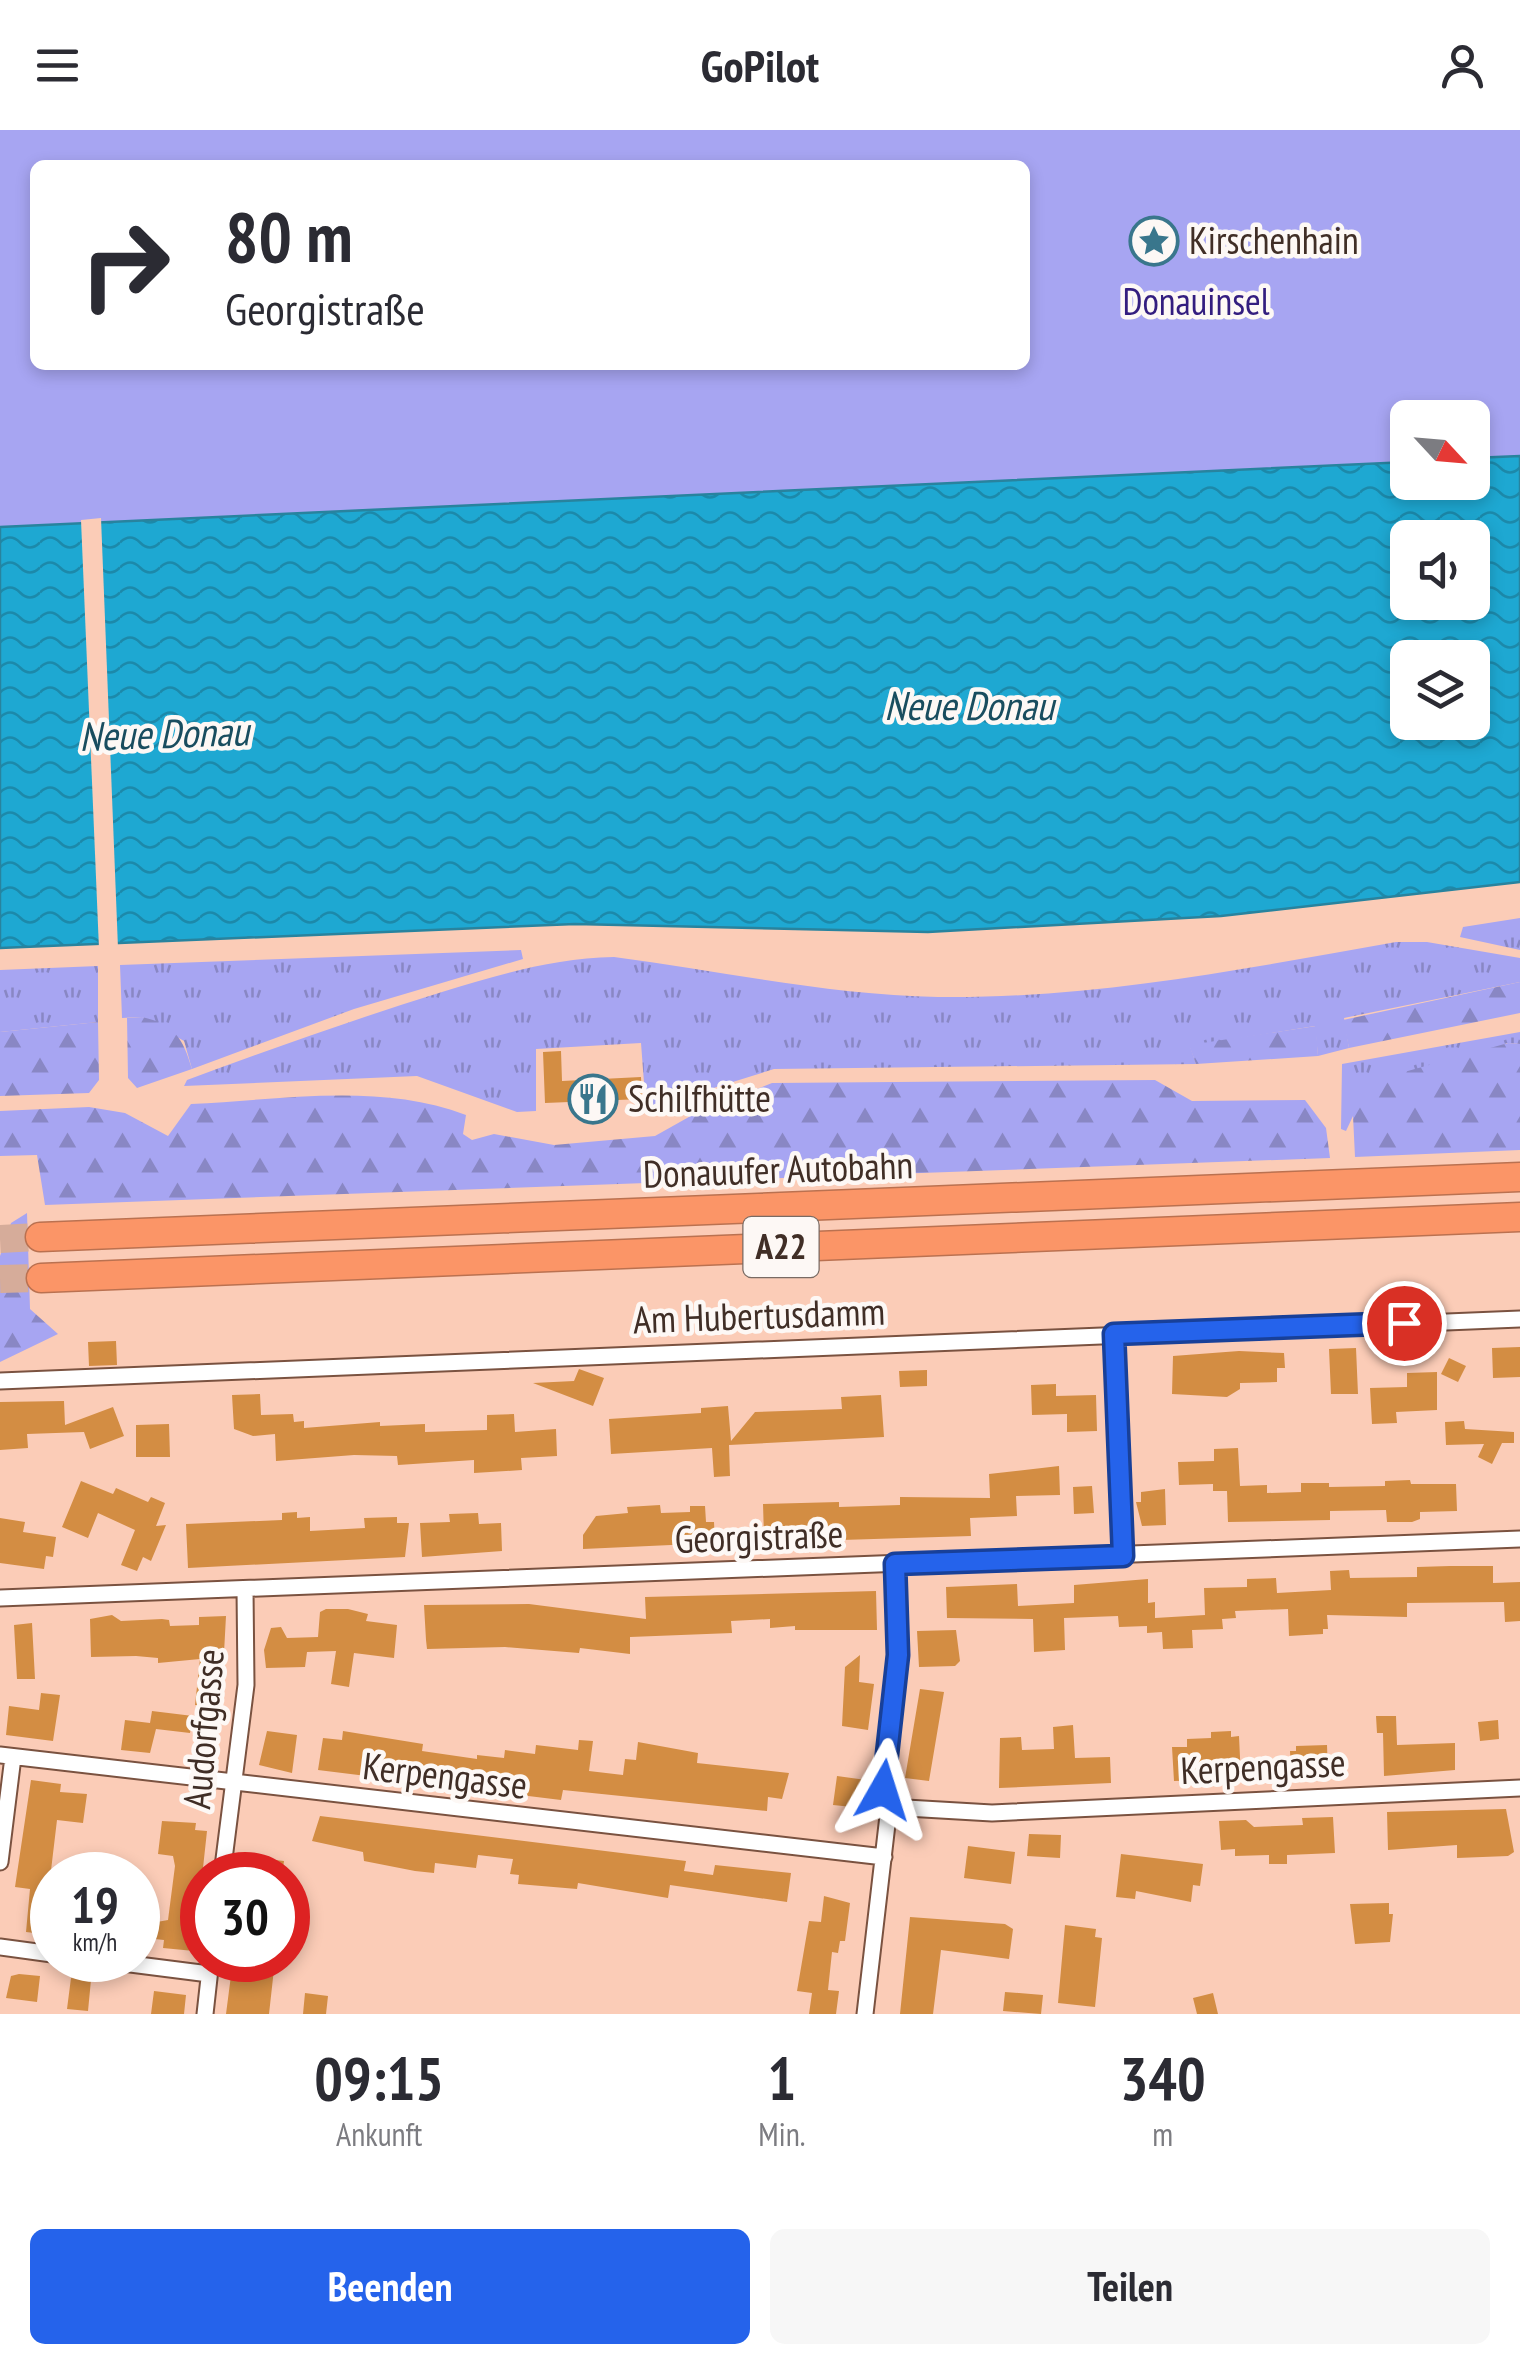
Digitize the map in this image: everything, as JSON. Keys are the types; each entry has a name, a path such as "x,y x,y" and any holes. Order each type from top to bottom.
{"highway":[{"name":"Donauufer Autobahn","path":"40,1237 1520,1178"},
{"name":"Donauufer Autobahn","path":"41,1278 1520,1217"}],"street":[{"name":"Am Hubertusdamm","path":"0,1382 1520,1319"},
{"path":"1114,1334 1123,1556"},
{"name":"Georgistraße","path":"0,1598 1520,1540"},
{"path":"865,2014 889,1807 883,1790 898,1655 895,1564"},
{"name":"Audorfgasse","path":"225,1852 246,1684 245,1589"},
{"path":"0,1862 6,1756"},
{"name":"Kerpengasse","path":"6,1756 884,1857"},
{"name":"Kerpengasse","path":"889,1807 992,1813 1520,1788"},
{"path":"0,1947 30,1951"},
{"path":"204,2014 208,1982"}],"green space":[{"name":"Donauinsel","path":"0,130 1520,130 1520,456 1490,457 1490,400 1390,400 1390,463 0,527"},
{"path":"1520,918 1520,950 1460,937 1463,927"},
{"path":"1396,942 1427,942 1520,958 1520,982 1344,1018 1349,1048 1318,1056 1315,1026 1190,1046 1196,1064 774,1069 646,1109 641,1043 536,1049 536,1111 517,1112 417,1076 184,1086 187,1080 410,1002 505,974 569,961 614,957 857,992 996,996 1111,988"},
{"path":"521,950 523,959 354,1009 192,1069 184,1041 142,1017 122,1018 120,965"},
{"path":"98,966 98,1022 0,1032 0,970"},
{"path":"1520,982 1520,1013 1349,1048 1343,1020"},
{"path":"142,1017 176,1034 192,1069 137,1088 128,1078 127,1018"},
{"path":"98,1022 99,1080 89,1093 0,1096 0,1032"},
{"path":"1316,1026 1318,1056 1196,1064 1189,1045"},
{"path":"1520,1032 1520,1044 1507,1043 1353,1116 1346,1131 1341,1129 1342,1064"},
{"path":"1508,1043 1520,1044 1520,1150 1355,1157 1353,1116 1372,1081"},
{"path":"1155,1080 1192,1101 1305,1100 1326,1128 1330,1158 45,1205 37,1155 0,1156 0,1111 89,1107 125,1113 168,1136 191,1104 365,1096 433,1105 466,1115 463,1134 472,1140 494,1134 554,1145 655,1136 696,1113 772,1083"},
{"path":"27,1213 30,1309 58,1334 0,1362 0,1256 11,1223"}],"water":[{"name":"Neue Donau","path":"1520,456 1520,882 1221,916 928,932 575,924 0,948 0,527 1390,463 1390,500 1490,500 1490,457"}],"pier":[{"path":"101,518 118,948 99,949 81,520"}],"building":[{"path":"561,1051 562,1081 641,1077 642,1099 545,1103 543,1052"},
{"path":"116,1341 117,1365 89,1366 88,1342"},
{"path":"1520,1347 1520,1377 1493,1378 1492,1348"},
{"path":"1356,1348 1358,1394 1331,1394 1329,1349"},
{"path":"1239,1351 1284,1353 1285,1368 1277,1368 1277,1382 1240,1383 1240,1389 1227,1397 1172,1394 1173,1356"},
{"path":"1449,1358 1466,1366 1458,1382 1441,1374"},
{"path":"579,1369 604,1378 593,1406 533,1383 574,1381"},
{"path":"927,1370 927,1386 900,1387 899,1371"},
{"path":"1437,1372 1437,1410 1396,1412 1397,1423 1372,1424 1370,1388 1407,1387 1407,1373"},
{"path":"1056,1384 1056,1396 1096,1395 1097,1431 1067,1432 1067,1414 1032,1415 1031,1385"},
{"path":"260,1394 261,1415 293,1414 294,1422 304,1421 304,1428 380,1422 380,1426 425,1424 425,1432 487,1430 487,1415 514,1414 515,1432 556,1429 557,1456 521,1458 522,1470 474,1473 474,1460 398,1465 397,1456 354,1455 276,1461 275,1434 253,1436 234,1429 232,1395"},
{"path":"881,1395 884,1437 729,1445 730,1476 714,1477 712,1448 611,1454 609,1419 701,1413 701,1408 728,1406 731,1441 755,1412 842,1409 841,1397"},
{"path":"64,1401 65,1425 113,1407 124,1436 90,1449 84,1432 27,1434 28,1448 0,1450 0,1402"},
{"path":"1464,1421 1465,1429 1514,1432 1514,1443 1502,1443 1492,1464 1478,1457 1484,1444 1446,1445 1445,1422"},
{"path":"169,1424 170,1457 136,1457 136,1425"},
{"path":"1238,1448 1240,1486 1267,1485 1267,1493 1301,1492 1301,1483 1329,1483 1329,1487 1385,1486 1385,1481 1410,1480 1411,1484 1456,1484 1457,1511 1420,1512 1420,1519 1412,1522 1387,1522 1386,1510 1330,1511 1330,1520 1228,1522 1227,1491 1213,1491 1213,1484 1179,1485 1178,1462 1214,1461 1214,1449"},
{"path":"1059,1466 1060,1495 1016,1496 1017,1516 970,1518 971,1536 809,1541 809,1535 764,1537 763,1504 839,1502 839,1507 900,1505 900,1497 990,1498 989,1474"},
{"path":"81,1481 113,1494 116,1488 148,1502 151,1497 165,1503 156,1526 166,1525 151,1561 143,1557 137,1571 121,1565 135,1530 98,1513 88,1538 62,1527"},
{"path":"1092,1486 1094,1513 1074,1514 1073,1487"},
{"path":"1165,1489 1166,1525 1142,1526 1136,1502 1141,1502 1141,1492"},
{"path":"660,1505 661,1513 690,1512 690,1506 705,1506 706,1522 714,1522 715,1543 583,1549 583,1535 596,1516 628,1513 627,1507"},
{"path":"297,1512 297,1518 310,1517 310,1531 365,1528 364,1518 397,1517 397,1523 409,1523 405,1557 188,1568 186,1524 282,1520 282,1513"},
{"path":"478,1513 479,1524 501,1523 502,1551 422,1557 420,1523 450,1522 449,1514"},
{"path":"0,1518 25,1522 23,1532 56,1537 53,1557 46,1556 44,1569 0,1563"},
{"path":"1493,1566 1493,1583 1520,1582 1520,1621 1505,1622 1504,1602 1407,1603 1407,1617 1327,1615 1328,1629 1323,1629 1323,1634 1289,1636 1288,1609 1235,1611 1236,1618 1222,1619 1223,1629 1192,1630 1193,1648 1163,1649 1162,1632 1147,1633 1147,1626 1119,1627 1118,1616 1064,1618 1065,1650 1034,1652 1033,1619 947,1618 946,1587 1017,1584 1018,1606 1074,1603 1074,1585 1148,1579 1148,1603 1155,1602 1155,1618 1205,1615 1204,1588 1247,1587 1247,1579 1276,1578 1277,1593 1331,1590 1330,1571 1349,1570 1350,1578 1417,1577 1417,1567"},
{"path":"876,1591 877,1630 770,1628 770,1619 731,1621 732,1633 630,1637 630,1654 580,1648 579,1653 505,1647 427,1649 424,1605 529,1604 646,1619 645,1597"},
{"path":"348,1609 368,1614 366,1621 397,1625 394,1658 354,1653 349,1687 331,1684 336,1651 307,1652 305,1667 266,1668 264,1650 271,1628 281,1627 287,1638 318,1637 320,1612"},
{"path":"112,1615 121,1621 169,1620 170,1626 199,1625 199,1617 226,1616 221,1708 195,1705 200,1659 158,1663 158,1658 136,1656 91,1657 90,1619"},
{"path":"32,1623 35,1679 17,1679 14,1625"},
{"path":"956,1630 960,1661 955,1666 919,1667 917,1631"},
{"path":"860,1655 859,1682 874,1684 868,1730 842,1726 845,1667"},
{"path":"920,1689 944,1692 929,1781 905,1778"},
{"path":"41,1693 60,1695 53,1741 6,1735 9,1706 39,1710"},
{"path":"152,1711 193,1716 190,1733 156,1729 150,1753 121,1750 125,1720 150,1723"},
{"path":"1376,1716 1396,1716 1397,1745 1455,1743 1455,1770 1384,1776 1383,1733 1377,1733"},
{"path":"1498,1720 1499,1739 1480,1741 1478,1722"},
{"path":"1073,1725 1075,1758 1110,1757 1111,1783 999,1788 1000,1738 1021,1737 1022,1750 1054,1749 1053,1727"},
{"path":"267,1731 297,1735 292,1773 259,1765"},
{"path":"343,1731 423,1744 422,1751 477,1759 477,1755 504,1758 505,1750 535,1754 536,1745 578,1750 579,1740 593,1741 589,1771 623,1775 625,1759 636,1760 638,1742 698,1753 697,1763 789,1773 782,1799 768,1797 767,1811 563,1790 561,1800 318,1770 323,1738 342,1740"},
{"path":"1231,1731 1231,1737 1239,1736 1241,1779 1174,1781 1172,1747 1187,1747 1187,1739 1211,1738 1211,1732"},
{"path":"1327,1745 1328,1775 1297,1776 1297,1772 1291,1772 1290,1751 1296,1751 1296,1746"},
{"path":"837,1776 866,1780 862,1808 833,1805"},
{"path":"31,1780 61,1784 60,1792 87,1794 83,1823 57,1820 53,1852 30,1852 30,1889 15,1887"},
{"path":"1506,1809 1514,1852 1508,1856 1457,1858 1457,1845 1388,1850 1387,1812"},
{"path":"320,1816 686,1861 684,1871 713,1875 715,1865 791,1873 787,1902 670,1885 668,1898 578,1883 577,1889 518,1884 519,1875 510,1874 513,1859 478,1855 476,1868 435,1863 434,1873 415,1871 364,1861 363,1852 312,1841"},
{"path":"1333,1817 1335,1853 1287,1855 1287,1864 1269,1864 1269,1855 1235,1856 1235,1849 1221,1850 1219,1821 1246,1820 1254,1827 1303,1825 1302,1818"},
{"path":"162,1821 196,1823 195,1830 207,1831 205,1852 180,1852 180,1950 163,1948 164,1940 160,1940 160,1921 168,1920 175,1866 173,1856 158,1852"},
{"path":"1029,1834 1061,1835 1060,1858 1027,1856"},
{"path":"968,1846 1015,1852 1011,1884 964,1878"},
{"path":"1121,1854 1203,1864 1200,1886 1193,1885 1191,1902 1136,1891 1135,1899 1116,1897"},
{"path":"30,1889 30,1932 26,1932"},
{"path":"824,1896 850,1903 845,1941 840,1941 838,1953 832,1952 828,1990 839,1991 836,2014 809,2014 812,1993 797,1991 809,1921 821,1922"},
{"path":"1389,1903 1389,1914 1393,1914 1390,1942 1355,1944 1350,1904"},
{"path":"910,1917 1005,1924 1013,1929 1009,1959 941,1950 933,2014 900,2014"},
{"path":"1065,1925 1096,1929 1095,1937 1102,1938 1095,2007 1058,2003"},
{"path":"30,1975 30,1982 39,1982 37,2002 6,1998 11,1976"},
{"path":"70,1982 91,1982 88,2011 67,2009"},
{"path":"230,1982 273,1982 269,2014 226,2014"},
{"path":"154,1991 186,1995 184,2014 151,2014"},
{"path":"1005,1992 1043,1995 1041,2014 1003,2011"},
{"path":"305,1993 328,1996 326,2014 303,2014"},
{"path":"1213,1993 1218,2014 1197,2014 1193,1998"}],"tunnel":[{"path":"0,1239 40,1237"},
{"path":"0,1279 41,1278"}],"place":[{"name":"Kirschenhain","path":"1154,241"},
{"name":"Schilfhütte","path":"593,1099"}],"route":[{"path":"883,1790 898,1655 895,1564 1123,1556 1114,1334 1404,1323"}]}
